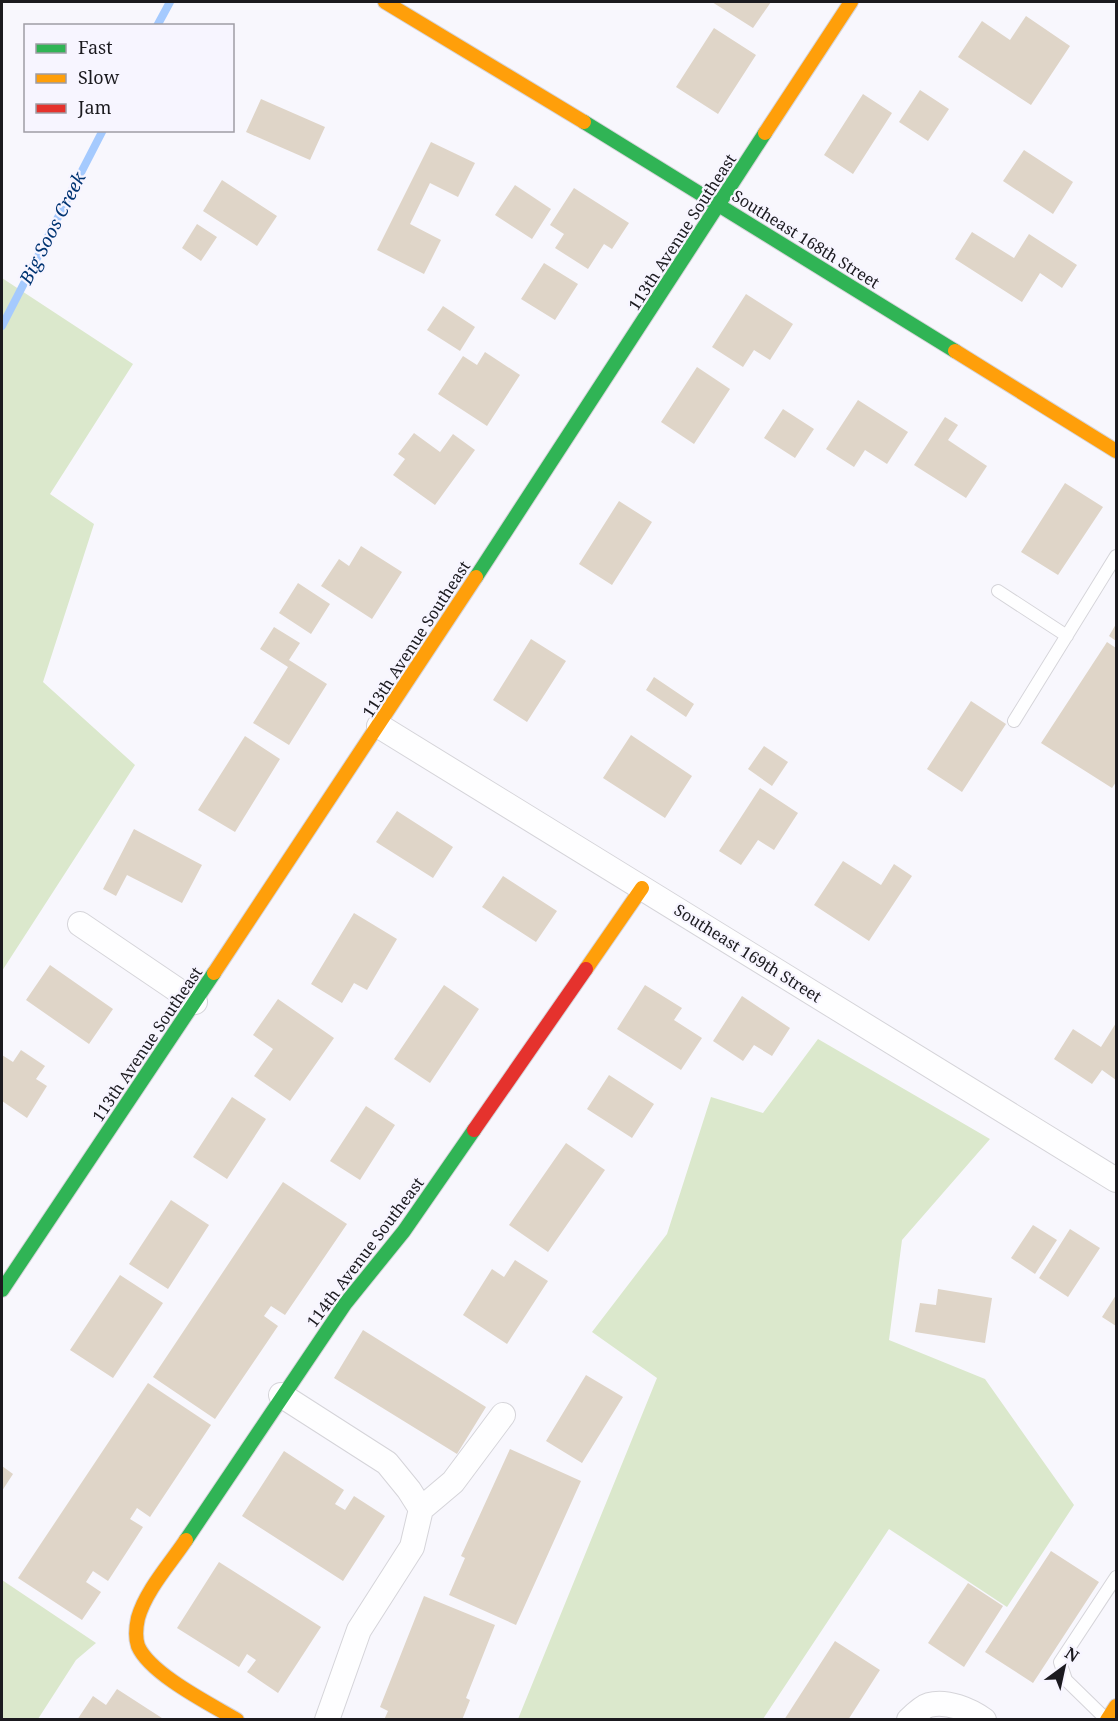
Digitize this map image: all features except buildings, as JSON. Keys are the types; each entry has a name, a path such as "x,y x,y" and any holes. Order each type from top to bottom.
{"street":[{"name":"Southeast 168th Street","path":"385,2 719,204 1116,451"},
{"name":"113th Avenue Southeast","path":"2,1290 379,726 851,2"},
{"name":"Southeast 169th Street","path":"379,726 1116,1180"},
{"name":"114th Avenue Southeast","path":"237,1719 170,1680 142,1654 138,1646 137,1617 148,1596 281,1395 345,1304 404,1231 642,888"},
{"path":"80,924 195,1002"},
{"path":"281,1395 387,1462 421,1509"},
{"path":"327,1719 358,1630 412,1547 421,1509 453,1482 503,1414"},
{"path":"909,1719 928,1705 949,1705 974,1713 984,1719"},
{"path":"1107,1719 1116,1706"}],"lane":[{"path":"1014,722 1116,556"},
{"path":"998,591 1067,636"},
{"path":"1107,1719 1066,1680 1060,1662 1116,1577"}],"green space":[{"path":"2,278 133,364 50,494 94,524 43,682 135,765 2,971"},
{"path":"818,1039 990,1139 902,1240 889,1340 985,1379 1074,1505 1007,1607 889,1529 763,1719 518,1719 657,1378 592,1332 667,1234 711,1097 763,1113"},
{"path":"2,1580 96,1643 76,1660 38,1719 2,1719"}],"waterway":[{"name":"Big Soos Creek","path":"158,24 170,2"},
{"name":"Big Soos Creek","path":"2,326 102,132"}],"traffic: fast":[{"path":"584,122 955,351"},
{"path":"476,577 765,133"},
{"path":"2,1290 214,973"},
{"path":"186,1540 345,1304 404,1231 474,1130"}],"traffic: slow":[{"path":"385,2 584,122"},
{"path":"765,133 851,2"},
{"path":"955,351 1116,451"},
{"path":"214,973 476,577"},
{"path":"586,969 642,888"},
{"path":"186,1540 152,1587 138,1618 136,1639 145,1657 167,1678 237,1720"},
{"path":"1107,1720 1116,1706"}],"traffic: jam":[{"path":"474,1130 586,969"}]}
